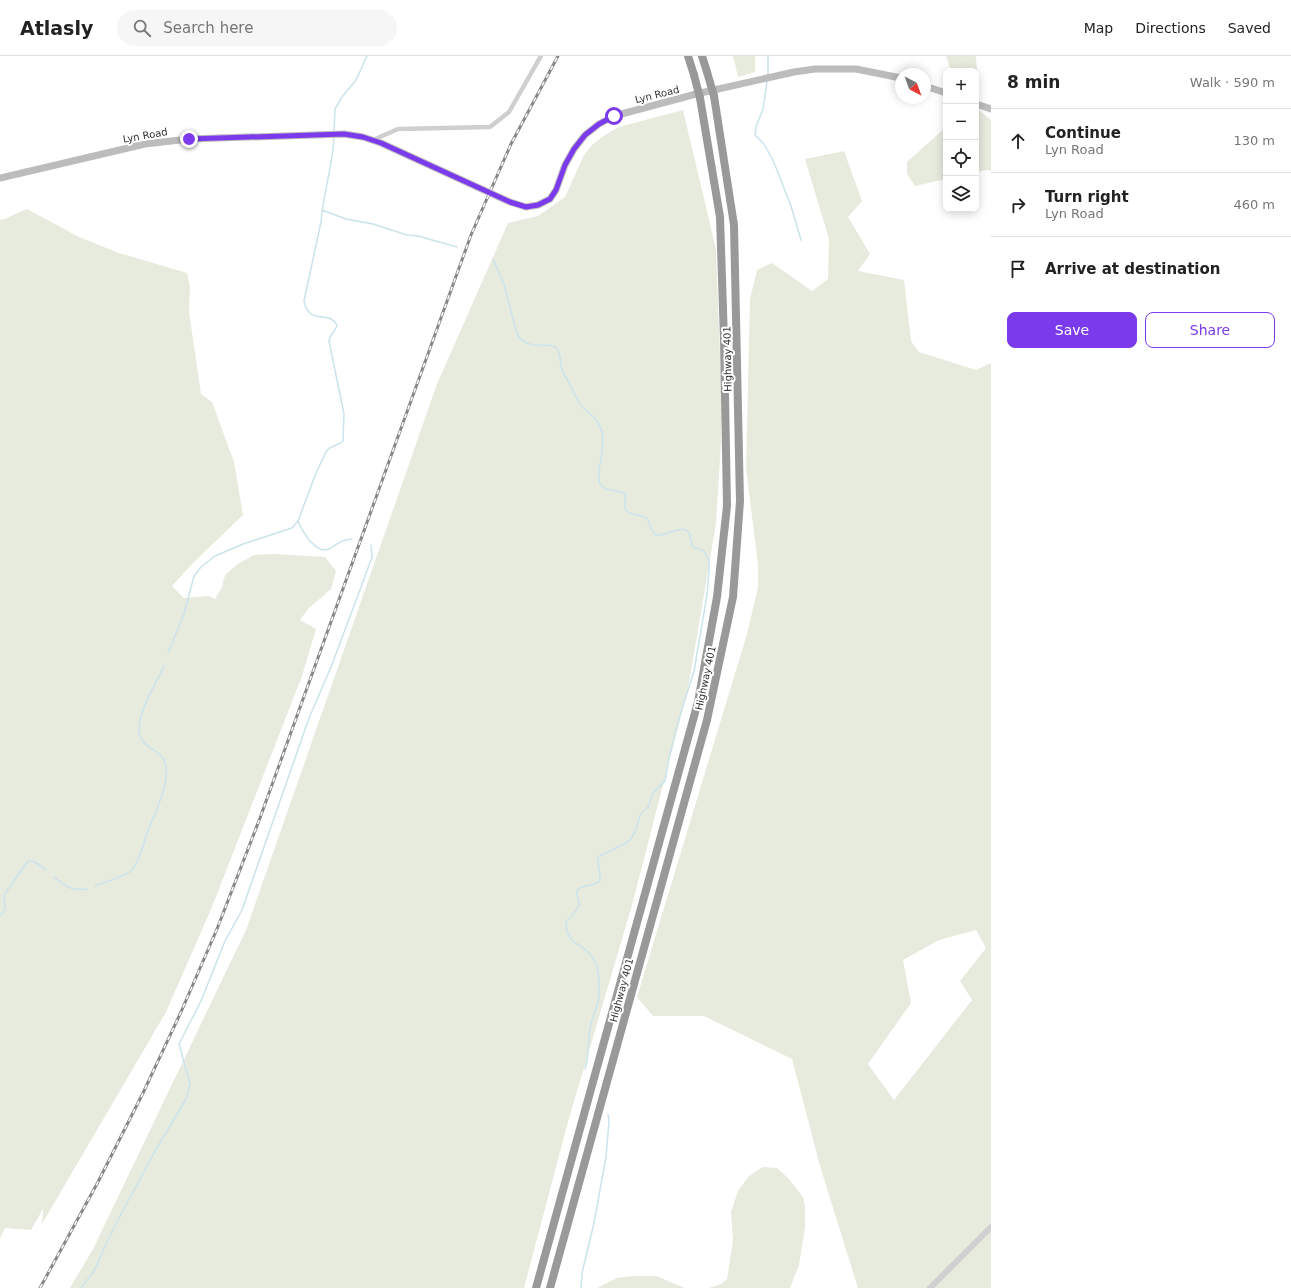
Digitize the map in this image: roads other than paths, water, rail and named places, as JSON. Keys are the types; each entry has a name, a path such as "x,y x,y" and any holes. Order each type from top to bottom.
{"highway":[{"name":"Highway 401","path":"536,1288 698,702 717,597 727,506 720,217 700,98 688,56"},
{"name":"Highway 401","path":"550,1288 706,720 733,597 740,501 734,225 714,96 702,56"}],"main road":[{"name":"Lyn Road","path":"0,178 145,144 189,139 344,134 373,140 510,202 526,207 538,205 550,199 556,190 565,165 574,149 599,124 614,116 696,94 808,70 856,69 895,77"},
{"path":"931,88 943,92"},
{"path":"979,105 991,109"}],"street":[{"path":"373,140 398,129 490,127 509,112 541,56"},
{"path":"930,1288 991,1227"}],"waterway":[{"path":"334,131 335,109 342,97 356,80 367,56"},
{"path":"768,56 768,75"},
{"path":"767,81 763,109 756,127 755,135 764,144 773,160 791,206 801,240"},
{"path":"168,653 184,614 194,576 201,567 215,556 243,544 292,528 298,521 316,473 327,450 343,441 344,414 329,341 337,325 329,318 310,313 306,309 304,301 321,222 334,137"},
{"path":"322,210 346,219 373,224 407,235 418,236 457,247"},
{"path":"493,259 504,284 517,334 527,343 533,345 550,346 557,349 564,375 576,397 583,408 600,426 603,445 599,480 602,487 625,494 626,510 647,518 656,535 680,529 688,531 693,547 704,551 709,561 707,595 694,671 679,719 665,781 653,793 648,807 640,815 636,830 630,840 598,857 600,881 577,890 579,906 566,922 569,936 590,954 596,964 598,975 598,1002 589,1034 585,1069"},
{"path":"298,521 306,536 319,549 329,549 342,541 352,539"},
{"path":"81,1288 94,1271 119,1218 154,1153 186,1099 190,1084 179,1044 201,1001 225,941 242,910 309,718 331,667 372,557 371,545"},
{"path":"95,886 120,877 132,870 139,857 161,799 166,780 165,763 160,754 143,742 139,731 139,723 144,706 164,666"},
{"path":"0,916 5,909 4,895 28,861 35,862 46,870"},
{"path":"54,877 69,888 87,889"},
{"path":"581,1288 582,1273 594,1223 606,1157 609,1121 608,1114"}],"railway":[{"path":"40,1288 98,1182 143,1093 181,1012 217,929 260,818 471,235 511,144 558,56"}]}
